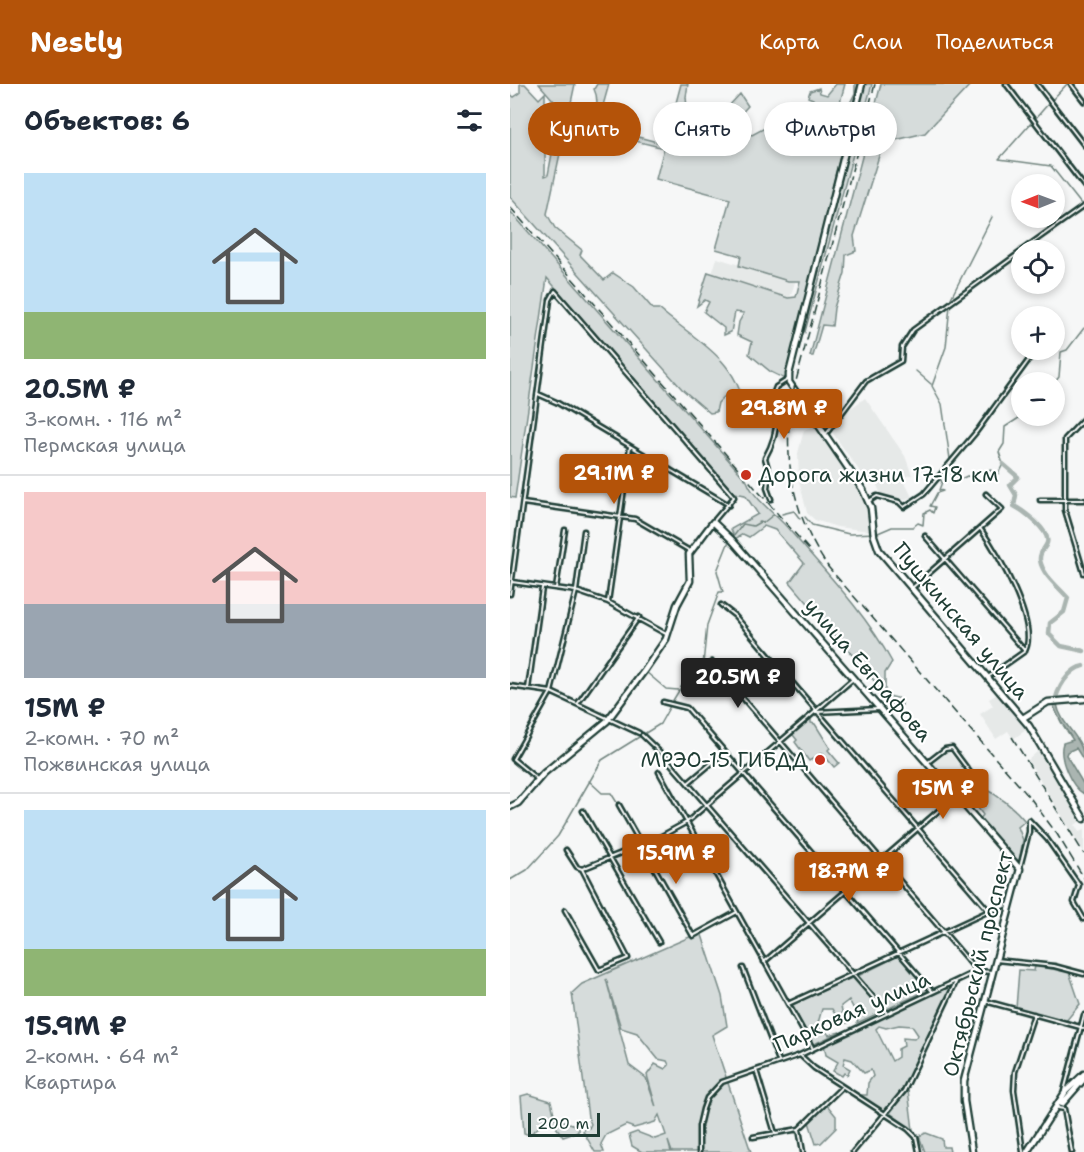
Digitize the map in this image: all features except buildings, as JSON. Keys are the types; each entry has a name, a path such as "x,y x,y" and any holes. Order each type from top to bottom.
{"street":[{"path":"771,499 767,488 769,472 765,458 775,435 777,416 772,398 778,384 788,380 862,84"},
{"path":"1006,84 1084,186"},
{"path":"1037,84 1084,145"},
{"path":"1071,84 1084,101"},
{"path":"1037,240 1084,206"},
{"path":"826,435 866,381 901,361 902,347 913,330 1011,259"},
{"path":"510,594 550,300 555,291 734,498 690,551 690,580 677,605 667,636 609,718 538,779 518,803 510,807"},
{"path":"869,501 877,496 899,502 904,507 924,494 977,431 1029,360"},
{"name":"Пушкинская улица","path":"788,380 869,501 879,550 1023,718 1047,753 1084,819"},
{"path":"538,394 556,402 729,505"},
{"path":"1084,419 1068,434 1064,443 1064,500 1067,524 1084,573"},
{"path":"608,602 630,447"},
{"path":"911,589 1002,509 986,494"},
{"path":"1040,500 1084,500"},
{"path":"523,503 635,519 690,551"},
{"name":"улица Евграфова","path":"713,522 731,539 1020,869"},
{"path":"980,528 1022,603 1028,643 1026,651 987,677"},
{"path":"556,588 565,530"},
{"path":"538,779 513,759 551,692 576,591 584,531"},
{"path":"925,536 1026,651"},
{"path":"512,582 576,591 608,602 639,617 667,636"},
{"path":"528,689 542,587"},
{"path":"721,605 735,616 989,910"},
{"path":"578,703 639,617"},
{"path":"712,662 977,971 993,972"},
{"path":"582,869 642,845 687,822 853,679"},
{"path":"510,686 551,692 626,725 652,742 886,1012"},
{"path":"1023,718 1036,708 1055,701 1084,699"},
{"path":"663,702 687,708 932,991"},
{"path":"816,712 879,708"},
{"path":"764,962 974,781 974,775 952,748 945,749 927,762"},
{"path":"688,783 725,752"},
{"path":"659,772 812,1047"},
{"path":"620,805 693,936 737,912"},
{"path":"583,811 659,942"},
{"name":"Октябрьский проспект","path":"972,1152 963,1087 1020,869 1029,832 1029,820 1047,839 1079,885 1074,902 1084,919"},
{"path":"565,910 599,970 628,958 582,869 577,867 566,850"},
{"path":"788,1004 855,976 989,910 1011,904"},
{"path":"996,960 1054,966 1084,974"},
{"path":"743,968 779,1061"},
{"name":"Парковая улица","path":"699,1152 699,1126 703,1109 707,1098 722,1082 800,1054 977,971"},
{"path":"853,1152 904,1091 956,982"},
{"path":"985,1001 1083,1027"},
{"path":"1025,1152 1014,1090 1015,1072 1034,1014"},
{"path":"1063,1097 1083,1027 1084,1015"},
{"path":"800,1054 804,1061 886,1113 916,1137 919,1152"},
{"path":"756,1070 775,1132"},
{"path":"1025,1152 1084,1074"},
{"path":"1047,1122 1063,1097 1084,1079"},
{"path":"1067,1081 1075,1085"},
{"path":"753,1137 799,1129 842,1087"},
{"path":"1058,1108 1064,1109 1072,1152"},
{"path":"799,1129 803,1152"}],"shaded area":[{"path":"520,84 525,84 539,99 545,93 545,102 528,102 528,156 545,156 545,176 548,175 552,156 559,156 547,214 555,228 582,250 580,255 604,280 613,273 634,287 653,309 659,309 722,361 739,388 743,404 736,404 735,397 725,396 718,403 716,412 710,413 682,389 510,197 510,94 514,97 520,93"},
{"path":"539,84 575,84 571,102 555,102"},
{"path":"597,84 609,84 604,102 597,102 594,89"},
{"path":"681,84 688,84 686,102 676,102"},
{"path":"836,84 845,84 840,102 812,102 813,99 808,97 810,91 819,88 820,93 827,95"},
{"path":"855,84 858,84 854,102 850,102 855,93"},
{"path":"865,84 872,84 867,102 861,102"},
{"path":"881,84 971,84 925,133 897,140 897,102 876,102"},
{"path":"740,94 745,102 733,102"},
{"path":"764,128 764,156 840,156 785,379 771,372 749,354 752,342 737,335 739,322 744,313 735,312 731,332 724,335 724,328 704,312 709,302 705,300 697,306 708,272 788,298 796,297 800,281 788,281 739,266 741,256 716,249 730,199 656,179 662,156 752,156 752,135"},
{"path":"641,138 653,141 653,145 641,142"},
{"path":"847,156 853,156 805,332"},
{"path":"862,156 879,156 854,236 856,251 846,255 845,273 834,308 832,326 822,325 813,356 810,356"},
{"path":"510,211 856,608 892,662 885,673 885,695 901,699 902,705 887,704 872,687 876,683 790,582 804,563 775,530 764,526 749,537 743,534 735,539 731,529 758,514 745,495 734,493 547,278 515,498 510,497"},
{"path":"717,258 795,282 790,298 712,274"},
{"path":"865,398 905,456 912,475 902,477 912,497 900,501 882,496 874,479 868,483 832,432 847,411"},
{"path":"816,425 867,503 871,531 837,527 815,520 807,513 799,480 798,453 804,430"},
{"path":"999,693 1026,726 1026,730 1013,739 1008,731 996,739 980,714 993,706 989,699"},
{"path":"1057,704 1059,712 1077,738 1083,752 1084,761 1076,748 1067,752 1066,755 1084,785 1084,794 1070,779 1064,764 1063,743 1073,740 1053,705"},
{"path":"811,717 811,723 815,724 830,748 828,750 839,763 834,767 822,753 809,761 795,742 797,740 793,735 790,736"},
{"path":"1043,750 1082,820 1075,825 1079,832 1084,830 1084,852 1028,760 1038,751"},
{"path":"948,751 972,779 955,792 932,763"},
{"path":"980,779 981,787 1004,801 1025,821 1018,827 1023,840 1019,862 980,819 983,815 970,797 975,790 972,785"},
{"path":"675,835 681,851 679,854 672,852 659,858 653,849 664,840 667,841 667,837"},
{"path":"701,932 722,996 727,1026 712,1035 751,1152 672,1152 668,1141 671,1152 642,1152 632,1146 629,1135 637,1132 655,1139 666,1135 659,1115 655,1122 634,1128 626,1125 606,1135 601,1144 604,1152 595,1152 583,1131 586,1124 589,1128 591,1124 588,1117 572,993 582,984","holes":["606,979 621,1028 637,1033 658,1059 667,1061 669,1065 665,1069 655,1064 647,1075 656,1107 646,1078 629,1065"]},
{"path":"900,955 928,990 887,1009 858,976"},
{"path":"1035,966 1069,972 1080,1004 1066,1021 1016,1008 1019,970 1034,971"},
{"path":"854,977 883,1011 857,1023 858,1017 849,1000 841,1006 843,1016 848,1023 841,1024 832,1009 822,1009 818,1023 829,1035 840,1032 812,1045 792,1004"},
{"path":"952,986 903,1089 885,1111 858,1095 867,1095 868,1083 873,1076 871,1070 864,1073 852,1060 845,1058 843,1065 850,1069 847,1075 844,1073 842,1076 833,1071 838,1062 826,1055 824,1044 905,1005","holes":["899,1025 912,1026 918,1035 914,1039 903,1038 904,1046 898,1049 898,1057 892,1061 876,1029 879,1026 886,1028"]},
{"path":"908,1090 913,1130 890,1113"},
{"path":"528,1094 551,1101 555,1118 578,1126 578,1132 563,1137 550,1118 529,1135 524,1133 521,1096"},
{"path":"827,1105 836,1116 836,1128 821,1143 816,1144 809,1122"},
{"path":"926,1133 942,1139 943,1147 949,1147 950,1152 925,1152 919,1136"}],"waterway":[{"path":"1052,100 1067,84"},
{"path":"1035,119 1049,103"},
{"path":"1032,122 999,159 1051,166 1081,204"},
{"path":"950,300 992,217"},
{"path":"950,305 946,347 932,386 942,404 950,459"},
{"path":"1059,372 1061,352 1067,350 1084,328"},
{"path":"916,371 931,384"},
{"path":"948,467 952,475 961,479 967,476 986,480 990,470 998,474 1003,464 999,452 1004,444 1005,427 1011,423"},
{"path":"1003,464 1018,477 1010,485 1016,495 1014,506 1035,521 1047,538 1047,543 1040,555 1042,566 1068,598 1064,612 1050,623 1049,634 1061,646 1084,651"},
{"path":"805,517 812,525 849,534 878,533 892,527 913,527 918,523 923,525 924,513 930,510 933,513 935,507 930,506 937,493 943,491 939,490 942,482 939,477"},
{"path":"782,514 794,511 800,519"},
{"path":"733,537 743,524 753,526 760,522 763,523 773,515 779,516"},
{"path":"672,702 691,671 695,672 703,664 707,625 719,592 723,592 717,571 729,541"},
{"path":"685,665 690,671"},
{"path":"1055,704 1064,680 1073,671 1084,666"},
{"path":"646,672 666,689 678,690"},
{"path":"510,880 527,870 558,836 602,760 660,724 670,706"},
{"path":"589,781 602,793 611,793 642,843"},
{"path":"646,845 655,854"}],"railway":[{"path":"875,84 792,396 788,442 793,486 807,529 829,568 1031,799 1057,834 1084,878"},
{"path":"510,207 812,553"},
{"path":"1012,737 1084,854"}],"place":[{"name":"Дорога жизни 17-18 км","path":"746,475"},
{"name":"МРЭО-15 ГИБДД","path":"820,760"}]}
